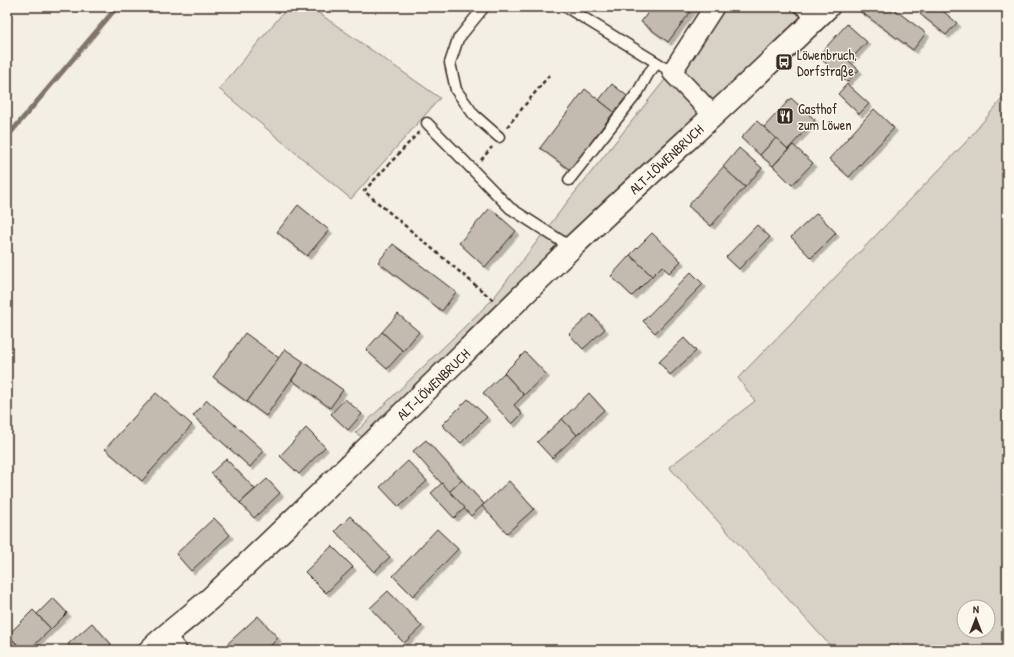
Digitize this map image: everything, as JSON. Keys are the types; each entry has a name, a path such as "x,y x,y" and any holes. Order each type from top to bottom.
{"street":[{"path":"664,67 714,7"},
{"name":"ALT-LÖWENBRUCH","path":"150,650 212,597 572,248 764,69 814,12"},
{"name":"ALT-LÖWENBRUCH","path":"664,67 713,115"}],"lane":[{"path":"484,7 458,39 450,63 456,90 474,115 499,137"},
{"path":"566,7 664,67"},
{"path":"568,180 638,92 648,74 664,67"},
{"path":"427,123 510,208 572,248"},
{"path":"169,633 182,650"}],"path":[{"path":"473,170 551,73"},
{"path":"427,123 364,191 506,313"}],"shaded area":[{"path":"288,7 310,7 440,98 351,199 219,89"},
{"path":"723,7 811,7 588,220 367,439 355,433 492,300 565,205"},
{"path":"1007,93 1007,650 834,650 669,467 755,401 738,378 966,142"}],"building":[{"path":"652,7 694,7 668,42 641,22"},
{"path":"859,7 891,7 926,33 913,50 857,9"},
{"path":"926,7 938,7 957,23 946,35 920,14"},
{"path":"847,24 867,42 849,61 859,70 847,82 818,56"},
{"path":"612,84 627,96 614,112 599,100"},
{"path":"847,84 869,104 859,114 838,94"},
{"path":"585,89 614,112 570,170 540,148"},
{"path":"791,98 815,120 788,149 764,127"},
{"path":"874,109 894,128 849,177 829,159"},
{"path":"757,121 776,138 760,155 741,138"},
{"path":"776,138 788,149 773,166 760,155"},
{"path":"793,145 813,163 792,185 773,166"},
{"path":"739,148 762,168 745,187 723,167"},
{"path":"723,167 745,187 711,226 688,206"},
{"path":"298,205 329,230 307,256 277,232"},
{"path":"490,208 516,231 485,267 459,243"},
{"path":"817,213 836,233 811,258 791,237"},
{"path":"757,225 770,237 739,269 726,257"},
{"path":"652,233 681,261 669,273 662,266 652,276 630,255"},
{"path":"393,244 456,292 442,311 378,262"},
{"path":"630,255 652,276 632,296 611,276"},
{"path":"691,272 703,284 655,333 643,321"},
{"path":"398,314 419,332 403,351 382,332"},
{"path":"591,314 605,329 583,349 569,334"},
{"path":"382,332 403,351 387,369 366,350"},
{"path":"245,333 279,358 247,402 213,377"},
{"path":"684,338 696,351 670,375 659,362"},
{"path":"285,349 304,362 266,416 247,402"},
{"path":"525,352 546,374 524,395 504,373"},
{"path":"304,362 343,390 330,408 292,380"},
{"path":"504,373 524,395 514,405 522,414 512,424 483,393"},
{"path":"156,393 192,425 142,481 105,449"},
{"path":"589,393 604,410 577,435 562,419"},
{"path":"345,399 362,414 348,430 331,414"},
{"path":"468,399 487,417 461,443 442,425"},
{"path":"207,400 264,451 250,467 193,416"},
{"path":"562,419 577,435 552,458 537,442"},
{"path":"306,428 325,447 299,474 280,456"},
{"path":"426,440 462,480 449,492 413,451"},
{"path":"226,459 255,489 240,503 211,473"},
{"path":"408,461 427,481 399,507 380,487"},
{"path":"267,479 280,493 254,518 240,503"},
{"path":"462,480 484,504 471,516 449,492"},
{"path":"509,481 534,509 507,533 482,506"},
{"path":"442,483 465,508 454,518 431,493"},
{"path":"350,516 390,557 374,572 335,531"},
{"path":"214,518 230,535 191,571 176,554"},
{"path":"437,529 458,549 413,596 393,576"},
{"path":"332,546 353,567 326,593 305,572"},
{"path":"388,591 422,626 404,643 370,608"},
{"path":"53,598 67,613 51,629 37,614"},
{"path":"33,610 51,629 29,650 23,650 8,635"},
{"path":"258,616 278,638 266,650 228,650 225,646"},
{"path":"92,623 111,644 105,650 73,650 68,644"},
{"path":"7,634 21,649 20,650 7,650"}],"waterway":[{"path":"7,137 117,7"}],"place":[{"name":"Löwenbruch, Dorfstraße","path":"784,62"},
{"name":"Gasthof zum Löwen","path":"785,116"}]}
